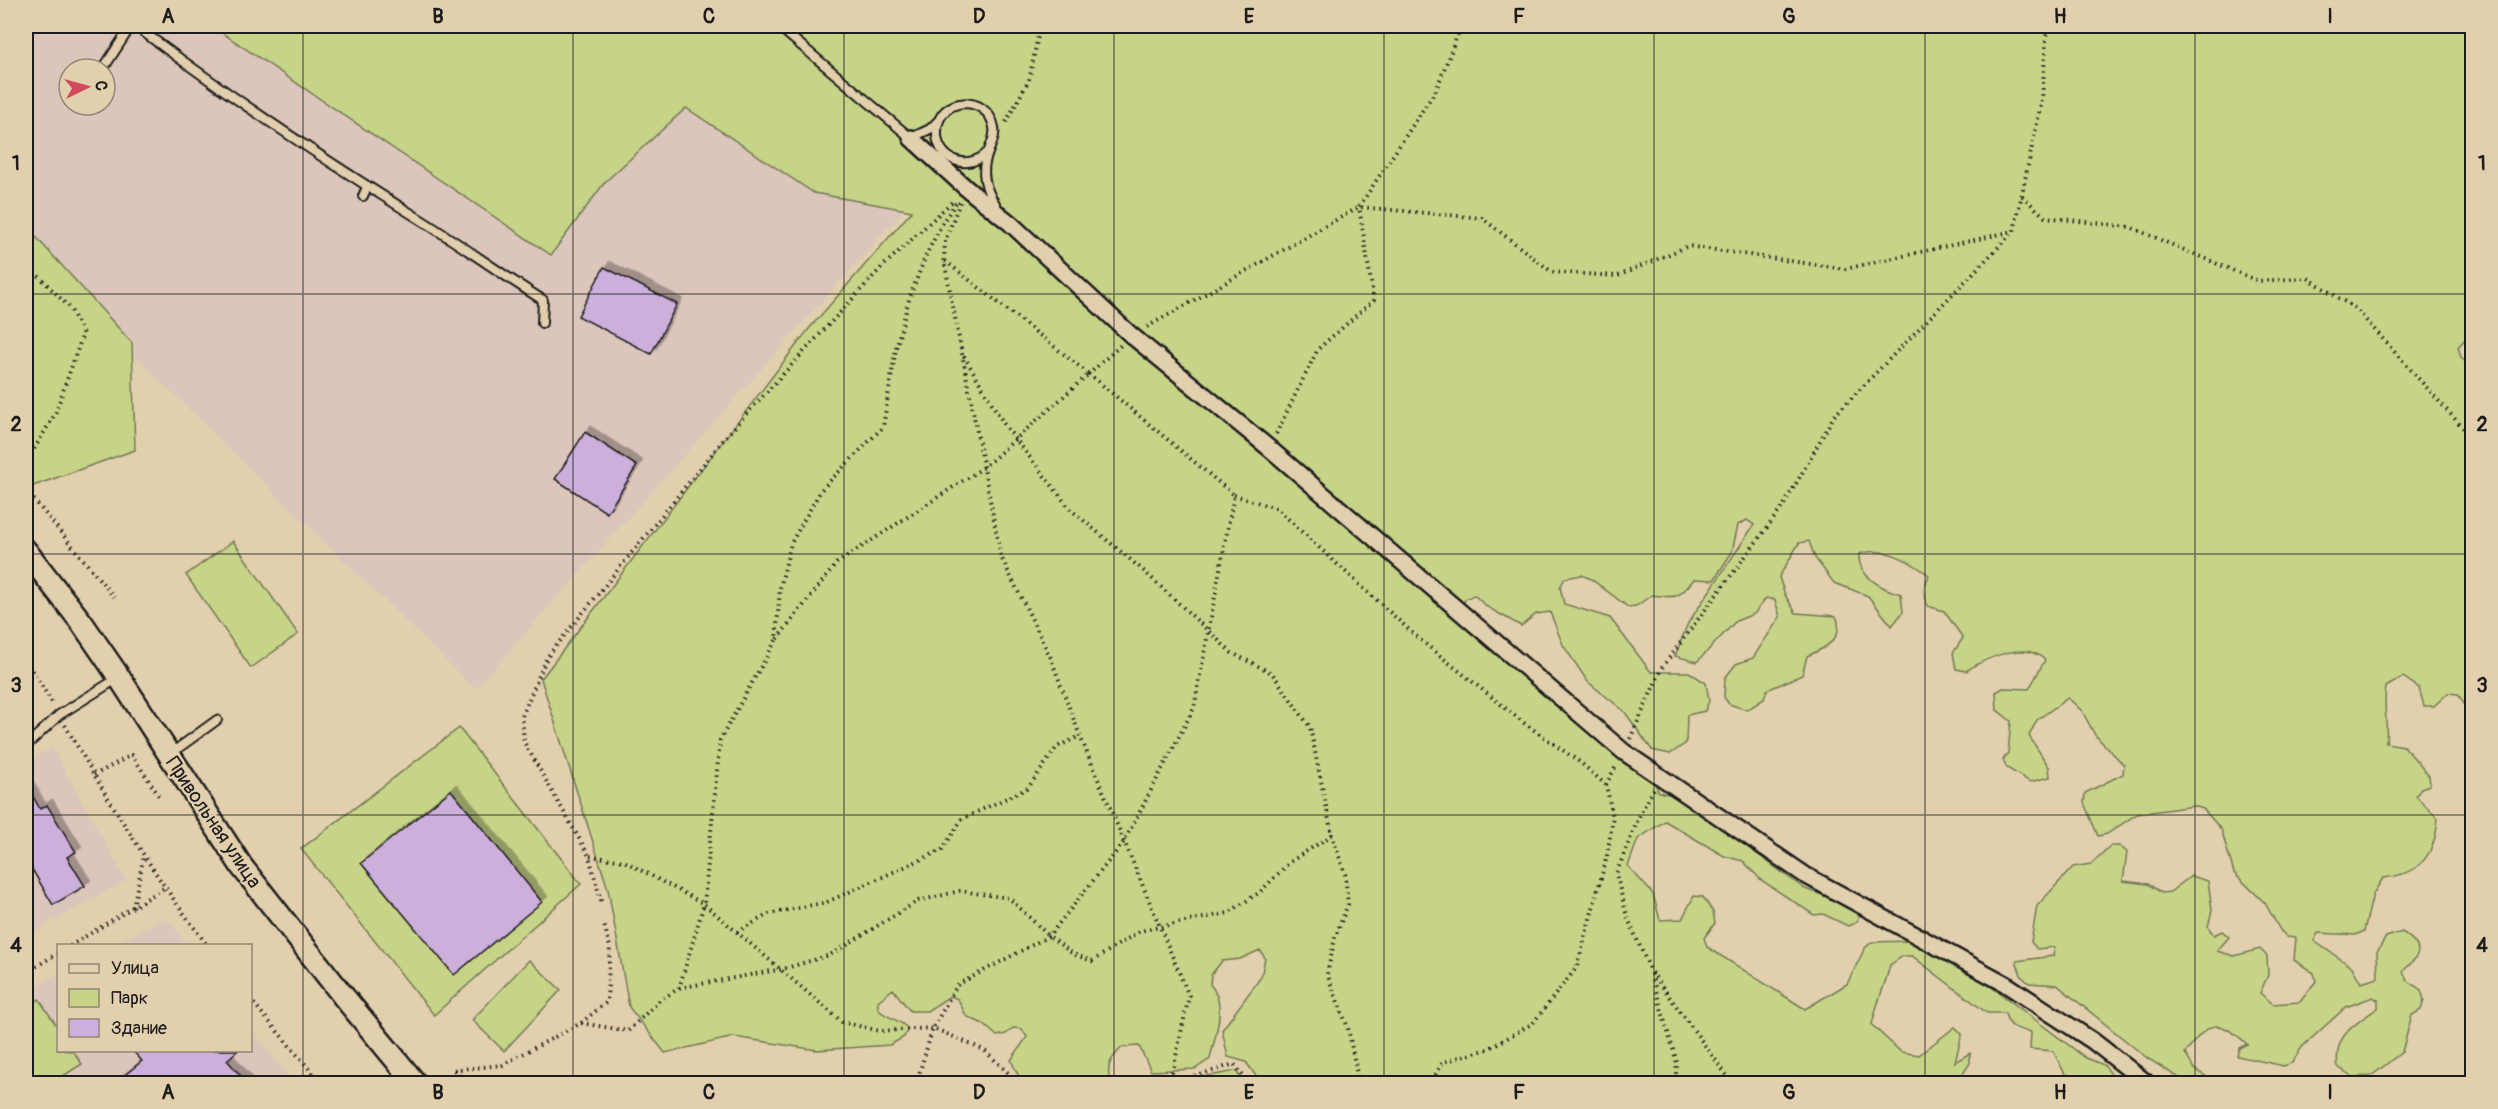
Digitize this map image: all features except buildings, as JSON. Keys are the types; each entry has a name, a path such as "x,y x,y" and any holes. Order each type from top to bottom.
{"main road":[{"name":"Привольная улица","path":"26,551 82,623 119,677 242,867 344,998 416,1083"}],"street":[{"path":"911,138 966,188 1010,223 1131,335 1269,448 1624,752 1805,875 2004,983 2093,1041 2148,1083"}],"lane":[{"path":"112,57 131,26"},
{"path":"136,26 367,187 543,300 542,323"},
{"path":"778,26 911,138 930,129 954,105 967,102 976,104 985,111 995,128 993,141 983,166 985,183 992,200 1010,223"},
{"path":"940,119 937,130 940,147 947,158 969,164 980,160 987,153"},
{"path":"363,196 367,187"},
{"path":"26,746 59,715 119,677"},
{"path":"169,755 217,720"}],"path":[{"path":"1004,128 1029,80 1040,26"},
{"path":"679,988 704,904 720,740 776,640 837,563 984,467 1131,335 1359,207 1436,90 1461,26"},
{"path":"1606,785 1624,752 1663,666 1784,505 1834,416 2014,231 2042,100 2048,26"},
{"path":"966,188 945,241 944,260 1001,556 1050,656 1080,736 1189,996 1173,1070 1163,1083"},
{"path":"776,640 780,588 791,543 821,490 883,427 896,348 910,296 927,253 944,220 966,188"},
{"path":"601,901 589,856 524,742 522,716 547,657 729,433 881,268 966,188"},
{"path":"2022,196 2045,217 2130,227 2258,281 2308,278 2356,309 2472,438"},
{"path":"1359,207 1482,218 1552,272 1618,276 1688,246 1845,269 2014,231"},
{"path":"1269,448 1318,349 1374,300 1359,207"},
{"path":"944,260 1089,374 1234,495 1276,508 1418,638 1524,723 1581,762 1606,785 1613,817 1607,856 1577,967 1533,1023 1488,1049 1443,1062 1430,1083"},
{"path":"26,263 70,308 84,334 55,414 26,463"},
{"path":"962,352 1004,424 1071,509 1145,572 1232,653 1272,673 1310,727 1332,835 1345,874 1348,904 1335,938 1327,974 1348,1028 1359,1083"},
{"path":"26,490 114,597"},
{"path":"916,1083 933,1028 957,985 1049,936 1124,843 1194,708 1234,495"},
{"path":"26,660 94,776 164,888 207,944"},
{"path":"737,932 770,914 827,902 942,850 962,819 1028,788 1057,747 1080,736"},
{"path":"94,776 132,755 159,796"},
{"path":"1662,777 1641,812 1617,874 1627,916 1650,970 1677,1062 1675,1083"},
{"path":"581,1023 628,1031 659,1001 679,988 783,969 830,955 918,901 960,891 1009,898 1049,936 1073,954 1092,961 1140,931 1228,913 1260,892 1290,862 1332,835"},
{"path":"133,908 144,856"},
{"path":"589,856 624,861 704,904 783,969 842,1022 880,1031 933,1028 984,1050 1020,1083"},
{"path":"72,944 164,888"},
{"path":"468,1083 454,1070 502,1065 581,1023 607,1002 610,946 604,924"},
{"path":"26,973 57,954"},
{"path":"1650,970 1732,1083"},
{"path":"252,1001 322,1083"},
{"path":"1172,1083 1234,1064 1249,1083"}],"shaded area":[{"path":"26,26 1017,26 910,203 475,689 154,375 26,241"},
{"path":"52,748 126,880 26,937 26,762"},
{"path":"166,918 187,944 115,944"},
{"path":"57,975 57,1052 252,1052 252,1029 293,1083 26,1083 26,992"}],"green space":[{"path":"212,26 2472,26 2472,341 2465,339 2458,347 2461,357 2472,369 2472,717 2458,694 2448,693 2434,706 2424,706 2419,688 2403,677 2386,687 2386,743 2404,746 2429,776 2430,785 2421,788 2416,796 2438,818 2433,842 2424,860 2416,867 2396,876 2383,878 2373,894 2364,931 2356,935 2318,933 2314,941 2352,967 2361,983 2378,978 2377,952 2386,937 2402,932 2414,942 2418,951 2417,956 2403,971 2407,980 2421,990 2424,1000 2421,1010 2412,1015 2402,1052 2371,1076 2353,1077 2338,1067 2337,1056 2342,1039 2353,1026 2378,1008 2378,1000 2373,997 2346,1007 2302,1047 2292,1063 2284,1066 2237,1056 2239,1048 2247,1044 2228,1029 2213,1026 2200,1035 2185,1053 2194,1069 2210,1079 2212,1083 2187,1083 2147,1058 2057,985 2029,983 2022,977 2016,961 2053,956 2055,947 2037,949 2031,942 2037,906 2073,867 2091,864 2110,846 2119,846 2127,852 2123,881 2148,884 2162,893 2170,892 2191,876 2208,881 2212,910 2208,927 2214,935 2222,931 2229,937 2217,951 2234,956 2260,949 2267,956 2268,975 2260,993 2273,1004 2300,1002 2316,981 2314,973 2294,960 2296,938 2287,937 2280,930 2265,903 2234,873 2221,829 2203,809 2194,806 2137,814 2107,834 2098,836 2084,803 2085,793 2123,774 2124,765 2095,735 2082,711 2068,698 2037,720 2029,736 2049,767 2050,777 2030,782 2007,768 2003,760 2008,753 2011,721 1997,710 1996,692 2003,688 2029,689 2045,660 2037,654 2016,651 1984,661 1966,671 1956,669 1953,653 1963,638 1944,611 1927,606 1924,588 1929,575 1905,560 1887,553 1859,554 1859,562 1866,575 1886,589 1901,594 1903,612 1892,626 1868,596 1834,583 1815,558 1809,541 1799,543 1779,577 1785,595 1796,613 1836,616 1838,631 1836,636 1832,642 1807,656 1802,675 1767,690 1764,699 1747,710 1729,704 1724,697 1725,678 1736,664 1753,658 1780,617 1775,600 1766,598 1754,614 1736,621 1697,662 1675,656 1688,623 1754,525 1747,520 1738,525 1732,552 1714,580 1694,579 1676,596 1652,595 1636,606 1628,607 1591,579 1582,575 1565,578 1560,587 1564,604 1610,618 1651,672 1689,672 1706,683 1709,701 1705,711 1687,715 1686,743 1670,754 1652,750 1624,711 1588,682 1563,645 1550,612 1536,614 1521,626 1487,607 1474,595 1465,599 1463,607 1651,775 1659,792 1677,796 1805,889 1853,905 1859,912 1857,922 1848,926 1823,914 1814,915 1761,880 1743,861 1724,856 1665,821 1638,839 1628,866 1653,894 1660,920 1682,919 1694,896 1703,897 1713,912 1715,923 1704,938 1707,947 1805,1009 1847,984 1865,948 1872,942 1911,941 1977,976 2086,1058 2104,1065 2118,1083 2079,1083 2082,1079 2065,1074 2053,1051 2030,1049 2031,1032 2011,1025 2005,1013 1987,1013 1912,956 1903,956 1890,965 1872,1025 1901,1052 1919,1055 1955,1027 1962,1034 1955,1062 1970,1053 1970,1063 1957,1083 1261,1083 1246,1062 1228,1057 1222,1030 1261,977 1265,958 1260,950 1240,959 1222,961 1211,975 1210,984 1218,1001 1219,1020 1210,1059 1195,1069 1151,1071 1139,1046 1122,1047 1110,1063 1108,1072 1110,1083 1022,1083 1011,1060 1027,1037 1022,1029 1013,1028 1006,1034 997,1036 983,1024 966,1016 958,999 950,996 927,1011 910,1011 893,989 878,1001 878,1009 908,1029 904,1037 890,1045 817,1050 734,1037 665,1053 629,1007 608,889 541,679 808,330 912,211 814,193 686,108 605,182 551,255"},
{"path":"26,226 132,343 135,450 30,487 26,482"},
{"path":"233,541 298,634 251,668 186,575"},
{"path":"459,728 581,884 434,1015 301,849"},
{"path":"529,960 561,990 504,1051 472,1020"},
{"path":"39,999 57,1026 57,1052 74,1052 82,1064 52,1083 26,1083 26,1008"},
{"path":"1236,1071 1244,1083 1193,1083 1198,1078"}]}
